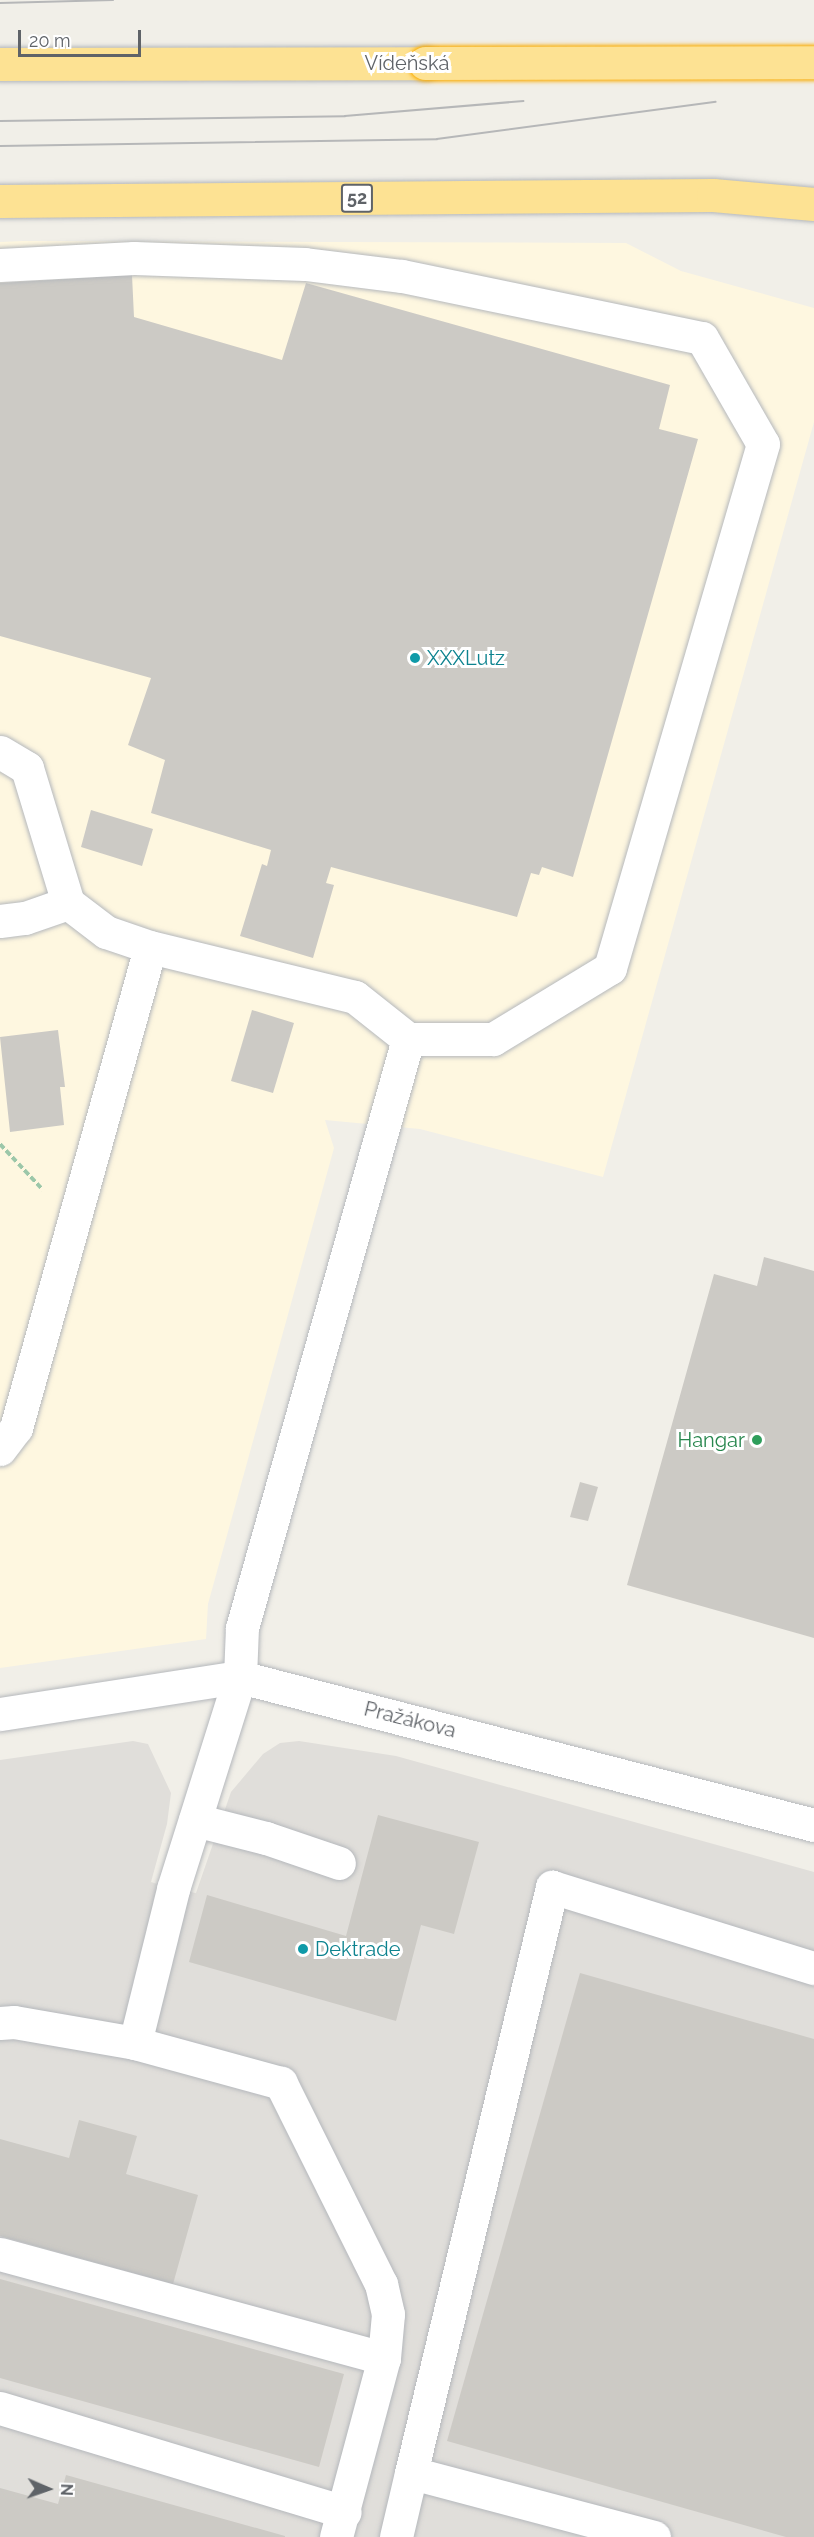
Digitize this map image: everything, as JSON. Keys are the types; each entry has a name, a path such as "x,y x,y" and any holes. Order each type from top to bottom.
{"highway":[{"name":"Vídeňská","path":"0,64 814,62"},
{"name":"52","path":"0,201 713,195 814,204"}],"street":[{"path":"0,265 134,258 305,264 402,276 702,338 763,444 610,968 493,1039 408,1039 355,997 150,947 106,932 68,903 27,768 0,752"},
{"path":"0,921 25,918 68,903"},
{"path":"0,1449 16,1428 150,947"},
{"path":"135,2043 173,1889 240,1677 242,1628 408,1039"},
{"name":"Pražákova","path":"0,1714 240,1677 814,1825"},
{"path":"195,1820 266,1838 339,1863"},
{"path":"396,2537 552,1887 814,1968"},
{"path":"0,2023 14,2022 135,2043 280,2083 381,2284 388,2314 384,2358 340,2524 0,2408"},
{"path":"0,2254 384,2358"},
{"path":"411,2473 654,2537"}],"path":[{"path":"0,1144 50,1197 79,1205"}],"shaded area":[{"path":"0,242 626,243 681,271 814,308 814,422 603,1177 420,1129 325,1120 334,1148 208,1604 206,1639 0,1668"},
{"path":"133,1741 148,1744 171,1793 167,1824 151,1882 173,1889 196,1893 231,1792 263,1754 280,1743 299,1741 396,1756 814,1872 814,2537 0,2537 0,1760"}],"building":[{"name":"XXXLutz","path":"132,275 134,317 282,360 306,283 670,385 659,429 698,439 573,877 542,867 539,875 531,873 517,917 331,867 326,883 334,885 313,958 240,936 262,864 267,866 271,850 151,813 165,760 128,745 151,678 0,636 0,283"},
{"path":"91,810 153,829 142,866 81,847"},
{"path":"252,1010 294,1023 273,1093 231,1081"},
{"path":"58,1030 65,1087 60,1087 64,1125 10,1132 0,1037"},
{"path":"764,1257 814,1271 814,1638 627,1585 714,1274 757,1286"},
{"path":"580,1482 598,1487 588,1521 570,1517"},
{"name":"Dektrade","path":"378,1815 479,1842 454,1934 421,1925 396,2021 189,1962 207,1895 346,1936"},
{"path":"580,1973 814,2039 814,2537 786,2537 447,2441"},
{"path":"79,2120 137,2136 126,2174 198,2195 173,2284 0,2236 0,2139 69,2158"},
{"path":"0,2279 344,2374 319,2467 0,2378"},
{"path":"66,2475 285,2537 0,2537 0,2488 58,2504"}],"tram line":[{"path":"0,3 113,0"},
{"path":"0,121 345,116 523,101"},
{"path":"0,146 437,139 716,102"}],"place":[{"name":"XXXLutz","path":"415,658"},
{"name":"Hangar","path":"757,1440"},
{"name":"Dektrade","path":"303,1949"}]}
